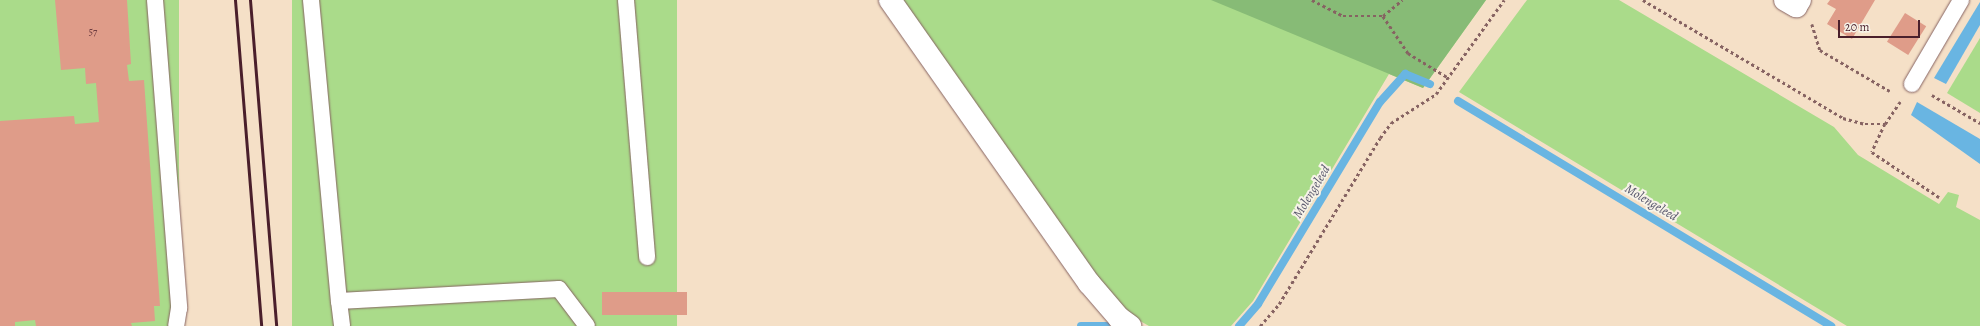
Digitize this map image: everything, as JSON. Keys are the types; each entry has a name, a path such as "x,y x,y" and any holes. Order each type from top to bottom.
{"street":[{"path":"890,0 1089,283 1119,318 1130,326"}],"lane":[{"path":"155,0 179,308 176,326"},
{"path":"311,0 342,326"},
{"path":"626,0 647,257"},
{"path":"1912,84 1960,0"},
{"path":"339,301 559,290 587,326"}],"path":[{"path":"1312,0 1343,16 1383,16 1402,0"},
{"path":"1260,326 1279,304 1380,138 1391,123 1436,94 1504,0"},
{"path":"1643,0 1843,118 1865,124 1885,124"},
{"path":"1794,2 1809,13 1820,50 1903,98"},
{"path":"1383,16 1408,53 1447,78"},
{"path":"1939,197 1872,152 1885,124 1912,84 1980,123"}],"green space":[{"path":"0,0 179,0 179,326 0,326"},
{"path":"292,0 677,0 677,326 292,326"},
{"path":"900,0 1486,0 1423,88 1389,74 1253,301 1231,326 1149,326 1126,313 1095,275"},
{"path":"1211,0 1486,0 1423,88"},
{"path":"1527,0 1619,0 1834,127 1858,155 1939,204 1948,192 1959,195 1956,207 1980,220 1980,326 1847,326 1459,92"},
{"path":"1980,38 1980,113 1947,93"}],"water":[{"path":"1980,2 1980,25 1946,84 1934,78"},
{"path":"1917,102 1980,139 1980,164 1911,115"}],"building":[{"path":"55,0 127,0 131,64 127,65 129,81 144,80 160,306 154,306 155,321 131,323 132,326 36,326 35,320 15,322 15,326 0,326 0,121 74,116 75,124 99,122 96,83 86,84 85,68 61,70"},
{"path":"1830,0 1875,0 1852,39 1827,24 1836,9 1827,4"},
{"path":"1905,13 1926,26 1908,55 1887,42"},
{"path":"602,292 687,292 687,315 602,315"}],"waterway":[{"name":"Molengeleed","path":"1239,326 1258,304 1380,102 1405,74 1430,84"},
{"name":"Molengeleed","path":"1458,101 1831,326"},
{"name":"Molengeleed","path":"1081,326 1106,326"}],"railway":[{"path":"235,0 261,326"},
{"path":"250,0 276,326"}]}
